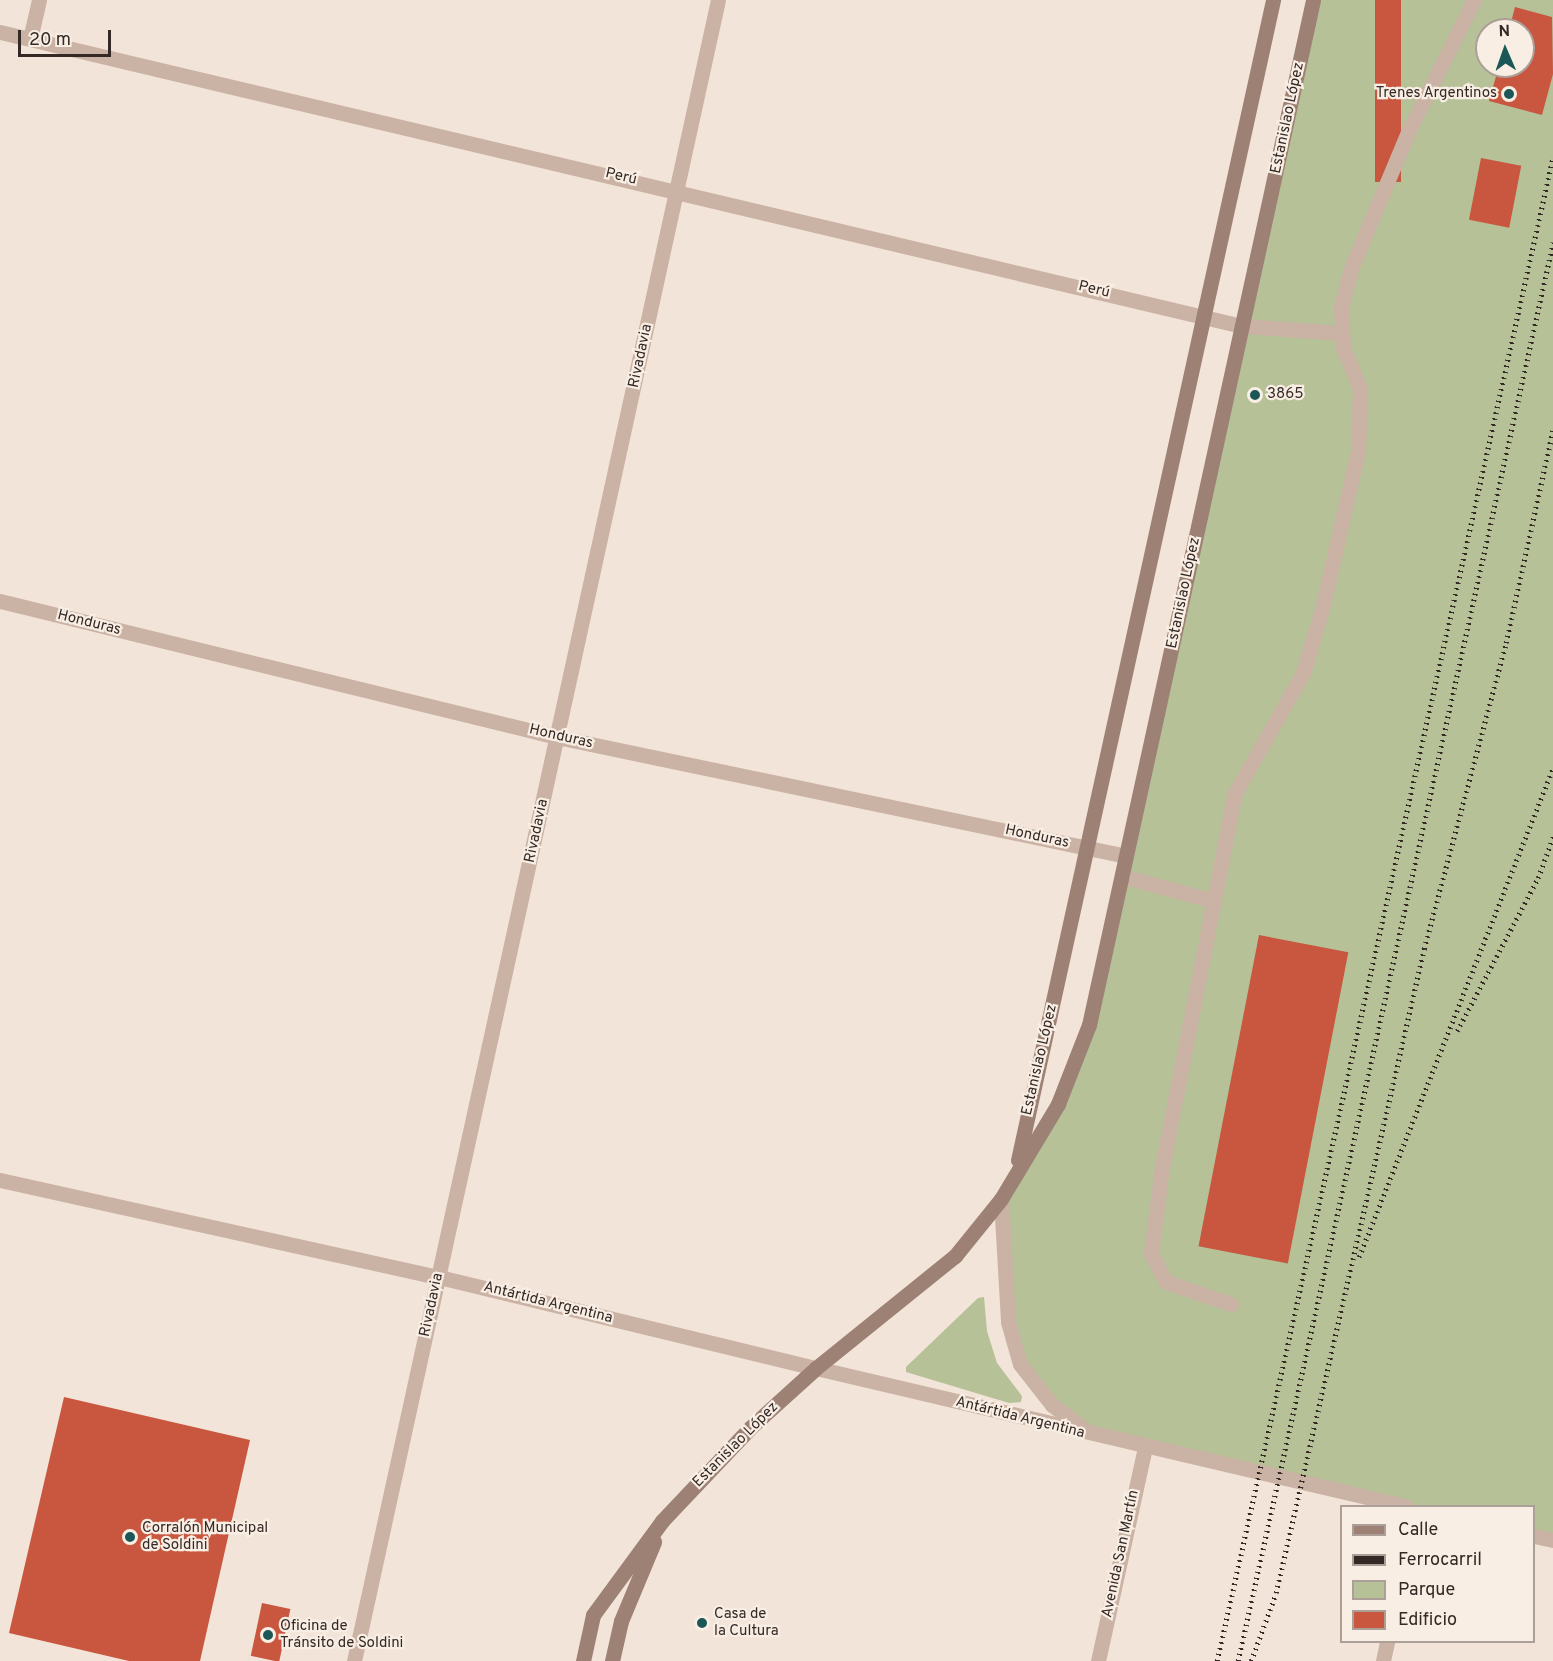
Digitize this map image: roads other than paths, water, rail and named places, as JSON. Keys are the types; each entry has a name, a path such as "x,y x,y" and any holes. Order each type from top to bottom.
{"main road":[{"name":"Estanislao López","path":"1016,1171 1273,0"},
{"name":"Estanislao López","path":"582,1661 593,1615 662,1521 751,1427 816,1368 955,1256 1001,1199 1058,1104 1089,1025 1313,0"},
{"name":"Estanislao López","path":"612,1661 621,1622 662,1521"}],"street":[{"path":"30,39 39,0"},
{"name":"Rivadavia","path":"354,1661 718,0"},
{"path":"1231,1305 1167,1282 1151,1254 1162,1167 1235,794 1303,673 1325,597 1358,450 1360,388 1343,348 1341,306 1352,266 1408,132 1474,0"},
{"name":"Perú","path":"0,32 677,190 1242,326 1342,333"},
{"name":"Honduras","path":"0,601 557,737 1126,856"},
{"path":"1122,876 1214,901"},
{"name":"Antártida Argentina","path":"0,1179 439,1276 1094,1436 1402,1505"},
{"name":"Antártida Argentina","path":"1001,1199 1008,1322 1020,1364 1052,1405 1094,1436"},
{"name":"Avenida San Martín","path":"1098,1661 1145,1447"},
{"path":"1535,1536 1553,1540"},
{"path":"1383,1661 1387,1643"}],"railway":[{"path":"1217,1661 1553,156"},
{"path":"1238,1661 1553,243"},
{"path":"1251,1661 1276,1593 1424,949 1506,643 1553,430"},
{"path":"1359,1257 1553,768"},
{"path":"1457,1031 1538,878 1553,837"}],"place":[{"name":"Trenes Argentinos","path":"1509,94"},
{"name":"3865","path":"1255,395"},
{"name":"Corralón Municipal de Soldini","path":"130,1537"},
{"name":"Casa de la Cultura","path":"702,1623"},
{"name":"Oficina de Tránsito de Soldini","path":"268,1635"}]}
